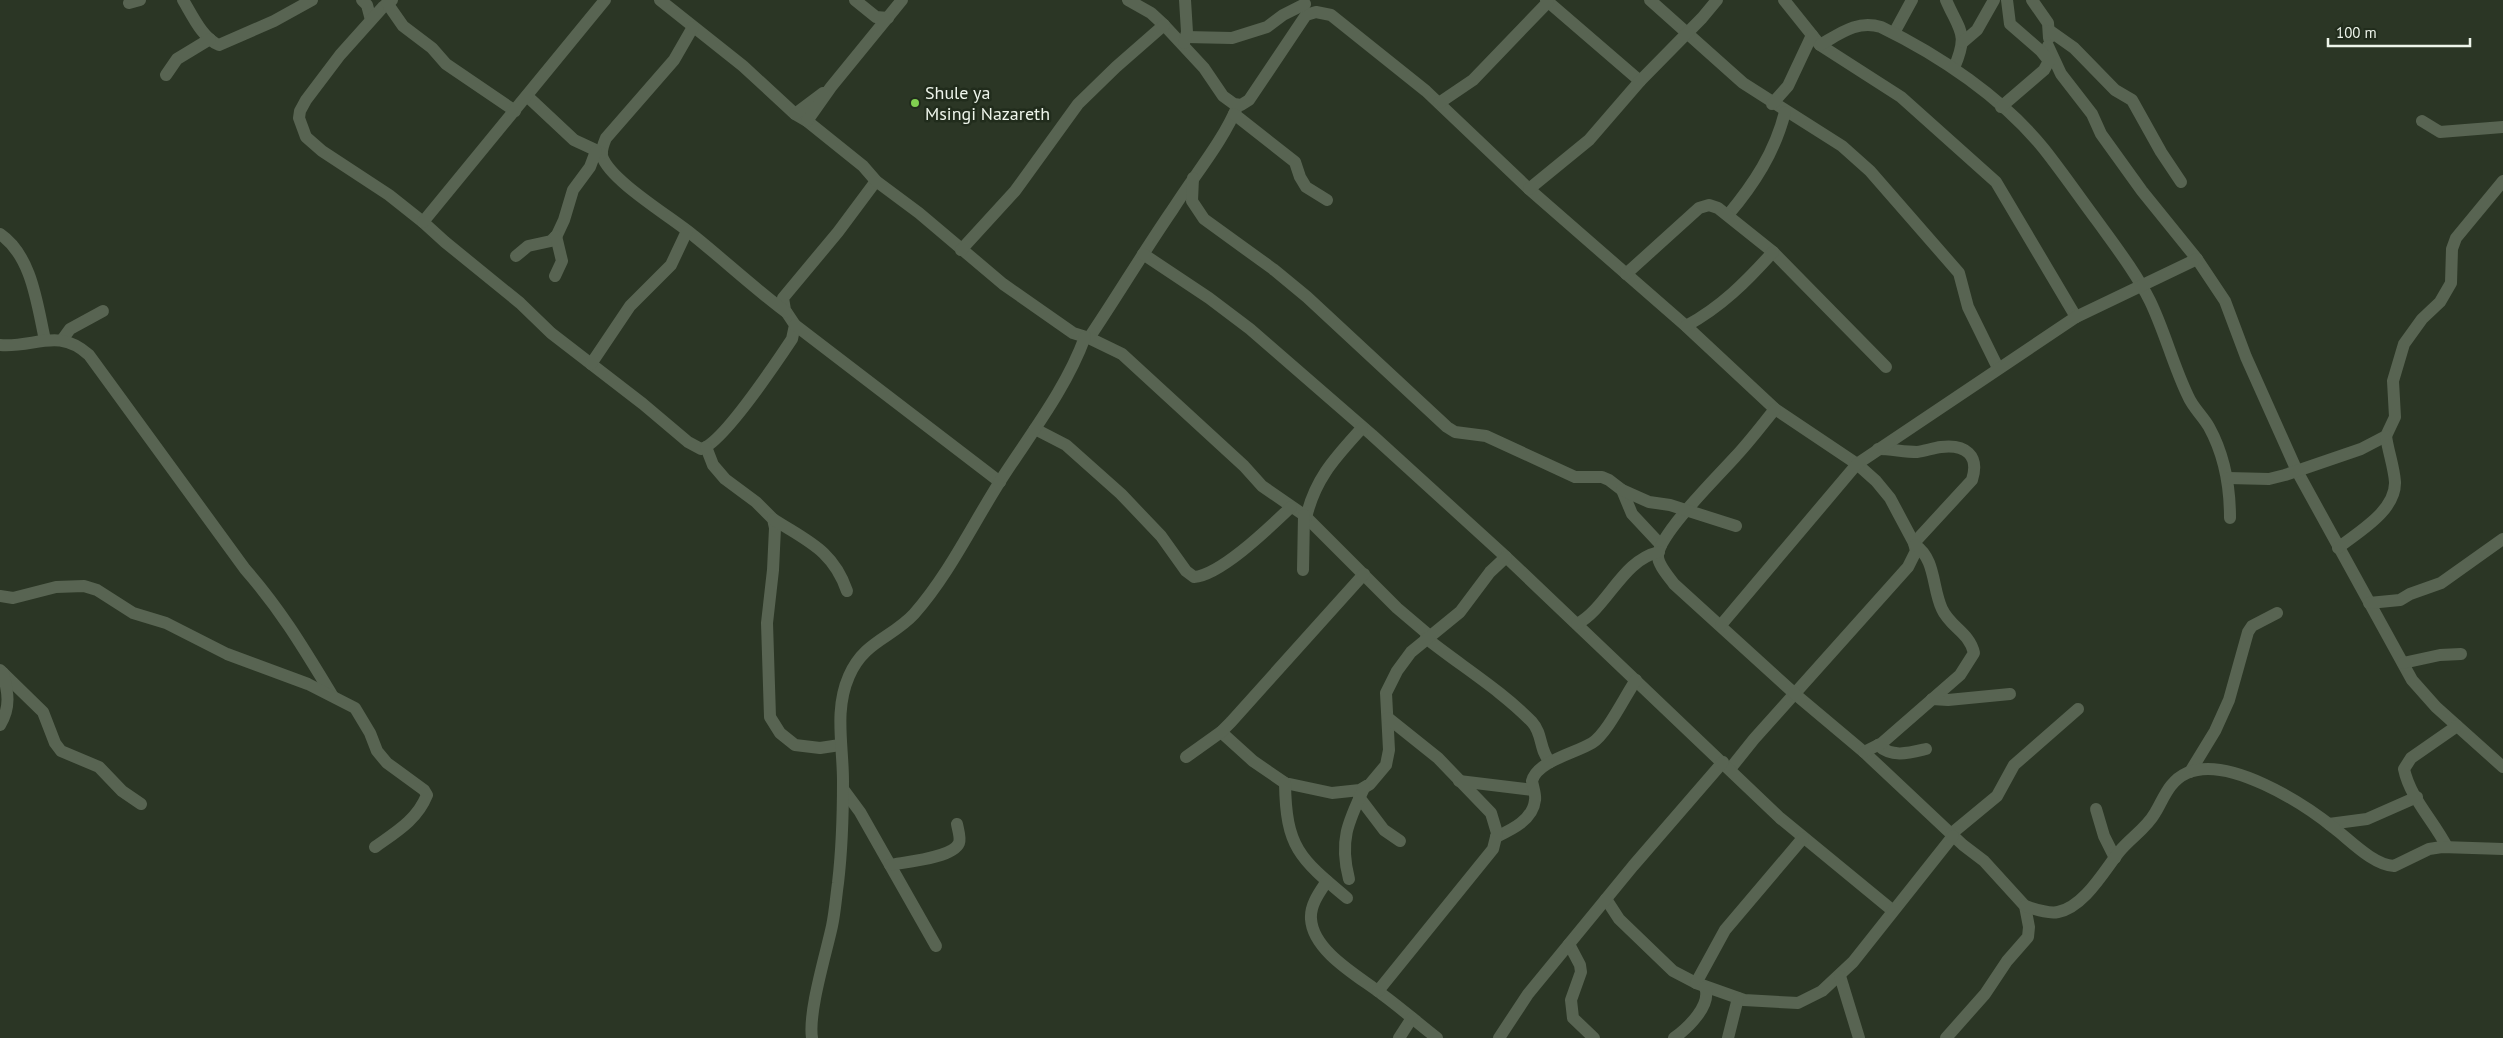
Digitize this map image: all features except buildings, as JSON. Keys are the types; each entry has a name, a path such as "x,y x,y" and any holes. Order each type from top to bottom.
{"street":[{"path":"183,0 210,39 219,45 225,44 312,0"},
{"path":"424,222 605,0"},
{"path":"660,0 743,66 795,114 807,121 863,166 876,181 919,213 961,250 1034,307 1073,333 1087,337 1122,354 1244,466 1262,486 1305,516 1428,637 1514,705 1533,723 1539,732 1542,752 1550,762"},
{"path":"855,0 870,13 882,19 888,18"},
{"path":"807,121 831,87 878,32 902,0"},
{"path":"1130,0 1150,13 1185,41 1223,96 1295,162 1300,177 1306,186 1327,200"},
{"path":"1185,0 1185,41"},
{"path":"1650,0 1743,84 1785,112 1823,133 1857,158 1885,186 1950,262 1963,282 1968,307 1998,368"},
{"path":"1529,189 1589,140 1640,81 1717,0"},
{"path":"1784,0 1816,40 1901,96 1983,168 2008,199 2076,316"},
{"path":"1894,33 1912,0"},
{"path":"1946,0 1962,32 1963,42 1954,68"},
{"path":"1963,42 1977,30 1994,0"},
{"path":"2006,0 2010,24 2048,52 2061,74 2092,114 2101,134 2142,190 2197,259 2225,301 2246,357 2297,471 2412,680 2423,694 2503,767"},
{"path":"2001,107 2048,65 2050,31 2048,23 2032,0"},
{"path":"363,1 387,3"},
{"path":"363,1 369,10 370,20"},
{"path":"1439,103 1473,80 1547,1 1640,81"},
{"path":"1185,41 1232,38 1268,27 1307,2"},
{"path":"1300,22 1307,2"},
{"path":"387,3 403,26 432,48 446,64 515,111"},
{"path":"387,3 370,20 306,100 300,111 300,126 306,137 322,151 390,195 424,222 445,242 520,303 550,332 643,404 688,442 701,449 706,447 727,426 770,371 792,339 795,325"},
{"path":"812,1038 814,1009 832,924 839,874 843,789 840,745 841,708 849,675 873,643 904,622 917,610 943,575 1000,482 1035,430 1078,357 1087,337 1121,292 1143,254 1193,178 1212,153 1236,109 1249,100 1300,22 1306,15 1316,12 1331,15 1352,30 1439,103 1529,189 1686,326 1775,409 1857,464 1890,498 1915,544 1927,557 1943,612 1965,635 1972,645 1974,653 1960,675 1878,745 1864,752"},
{"path":"870,13 878,32"},
{"path":"1772,104 1788,86 1816,40 1868,23 1894,33 1954,68 2001,107 2044,149 2141,284 2172,352 2188,398 2208,426 2215,440 2228,478 2230,518"},
{"path":"961,250 1015,190 1078,104 1116,66 1164,25"},
{"path":"516,256 528,246 551,241 556,236 564,220 574,190 590,167 606,138 674,60 693,27"},
{"path":"2050,31 2065,41 2115,90 2132,100 2161,152 2181,182"},
{"path":"166,75 177,60 210,39"},
{"path":"795,114 831,87"},
{"path":"527,96 574,140 599,152 616,176 636,194 687,231 786,312"},
{"path":"1728,215 1746,194 1769,157 1785,112"},
{"path":"2422,121 2440,132 2503,128"},
{"path":"1193,178 1192,201 1204,219 1273,269 1307,297 1446,427 1455,432 1486,436 1561,472 1584,478 1602,477 1622,490 1649,502 1670,505 1736,526"},
{"path":"876,181 838,232 787,293 782,304 795,325 1000,482"},
{"path":"2228,478 2269,479 2375,444 2386,436 2395,417 2393,381 2404,344 2422,319 2440,302 2451,283 2452,249 2456,238 2503,181"},
{"path":"1626,274 1699,208 1709,205 1728,215 1773,252 1886,367"},
{"path":"591,364 630,306 671,266 687,231"},
{"path":"0,234 11,242 22,260 36,303 45,340"},
{"path":"555,276 562,261 556,236"},
{"path":"1686,326 1710,313 1727,300 1773,252"},
{"path":"1143,254 1209,298 1250,329 1506,556 1802,838 1892,910"},
{"path":"1721,625 1857,464 2076,316 2197,259"},
{"path":"62,340 70,328 103,311"},
{"path":"0,345 13,346 45,340 62,340 81,348 89,355 245,569 273,601 296,634 332,696"},
{"path":"1577,624 1592,614 1615,586 1634,567 1660,548 1687,510 1775,409"},
{"path":"1303,570 1305,516 1310,501 1322,474 1362,428"},
{"path":"1035,430 1066,445 1121,494 1161,536 1186,571 1194,577 1211,572 1262,535 1291,507"},
{"path":"2338,548 2380,513 2393,496 2394,475 2386,436"},
{"path":"1499,1038 1528,994 1606,899 1726,765 1795,694 1908,568 1913,559 1915,544 1972,480 1976,467 1974,458 1965,450 1943,446 1920,452 1878,450"},
{"path":"706,447 714,465 725,479 756,502 773,519 832,560 841,573 847,591"},
{"path":"1622,490 1632,514 1660,548 1660,564 1674,584 1795,694 1864,752 1952,835 1984,861 2025,906 2029,927 2028,937 2007,961 1985,994 1946,1038"},
{"path":"773,519 775,528 773,570 767,623 770,717 780,734 795,745 820,748 840,745"},
{"path":"2369,603 2400,600 2410,594 2441,583 2503,539"},
{"path":"1349,879 1343,858 1348,820 1361,792 1378,777 1386,765 1389,750 1386,693 1390,684 1404,660 1428,637 1460,612 1490,572 1506,556"},
{"path":"1186,758 1221,732 1364,574"},
{"path":"0,596 13,598 56,587 84,586 97,590 133,613 166,623 227,654 278,672 355,708 370,733 377,751 387,763 424,790 427,795 416,815 405,826 374,847"},
{"path":"2025,906 2058,912 2076,903 2094,885 2115,858 2150,820 2168,788 2190,772 2215,731 2229,700 2248,632 2252,626 2278,613"},
{"path":"2403,663 2461,654"},
{"path":"0,725 8,709 8,700 1,671"},
{"path":"1,671 43,712 55,743 61,751 99,767 122,792 141,804"},
{"path":"1496,837 1515,828 1527,818 1536,799 1533,790 1533,776 1550,762 1594,742 1605,731 1636,680"},
{"path":"1932,699 1948,700 2010,694"},
{"path":"1606,899 1619,919 1673,971 1701,985 1738,998 1798,1003 1822,991 1840,976 1870,942 1892,910 1952,835 1997,796 2014,765 2078,709"},
{"path":"1378,991 1493,849 1496,837 1496,823 1491,813 1438,758 1388,718"},
{"path":"2447,847 2406,780 2404,769 2405,765 2419,752 2439,741 2458,726"},
{"path":"1221,732 1254,761 1286,783 1332,793 1361,792"},
{"path":"1878,745 1888,752 1896,753 1926,749"},
{"path":"2190,772 2221,770 2241,774 2287,796 2329,824 2372,857 2388,866 2394,866 2429,849 2447,847 2503,849"},
{"path":"1459,781 1515,786 1533,790"},
{"path":"1286,783 1286,816 1292,839 1303,859 1347,898"},
{"path":"843,789 854,802 936,946"},
{"path":"1361,792 1384,830 1400,841"},
{"path":"2329,824 2367,819 2417,797"},
{"path":"2096,809 2104,836 2115,858"},
{"path":"890,865 948,853 959,844 957,824"},
{"path":"1674,1038 1698,1013 1706,998 1701,985 1708,956 1725,930 1802,838"},
{"path":"1326,881 1312,908 1312,930 1320,943 1341,964 1437,1038"},
{"path":"1569,944 1580,965 1581,972 1571,1000 1574,1018 1594,1038"},
{"path":"1840,976 1859,1038"},
{"path":"1728,1038 1738,998"},
{"path":"1399,1038 1412,1018"}],"place":[{"name":"Shule ya Msingi Nazareth","path":"915,103"}]}
